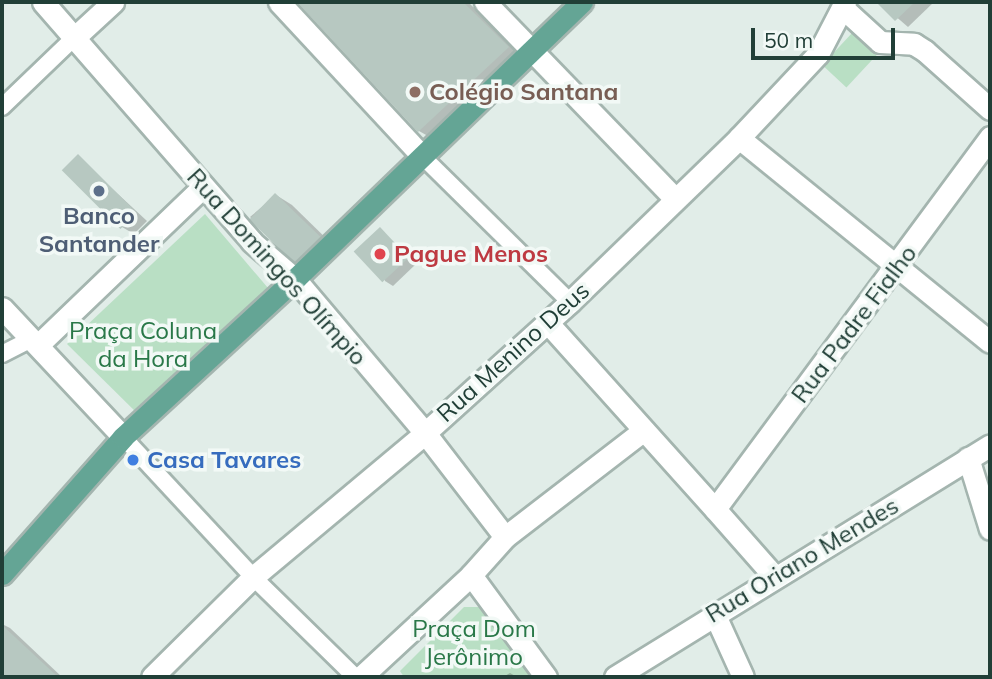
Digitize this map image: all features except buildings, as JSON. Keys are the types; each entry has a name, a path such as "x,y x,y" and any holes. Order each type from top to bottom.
{"main road":[{"path":"2,574 123,437 295,279 582,2"}],"street":[{"name":"Rua Domingos Olímpio","path":"43,2 203,187 262,251 295,279 425,433 505,537"},
{"path":"2,107 113,2"},
{"path":"279,2 421,155 570,302"},
{"path":"485,2 675,199"},
{"path":"844,5 880,42 914,44 990,108"},
{"name":"Rua Menino Deus","path":"152,677 253,577 425,433 570,302 739,138 812,61 844,5"},
{"path":"739,138 896,270 990,342"},
{"name":"Rua Padre Fialho","path":"715,509 896,270 990,138"},
{"path":"2,354 35,341 203,187"},
{"path":"2,308 253,577 355,677"},
{"path":"547,322 774,576"},
{"path":"361,677 471,575 505,537 644,430"},
{"name":"Rua Oriano Mendes","path":"615,677 714,613 990,445"},
{"path":"968,458 990,529"},
{"path":"471,575 546,677"},
{"path":"714,613 743,677"}],"green space":[{"path":"853,32 877,55 846,87 822,65"},
{"name":"Praça Coluna da Hora","path":"205,214 268,288 144,420 67,344"},
{"name":"Praça Dom Jerônimo","path":"464,607 488,607 537,677 404,677 400,671"}],"place":[{"name":"Colégio Santana","path":"415,92"},
{"name":"Banco Santander","path":"99,191"},
{"name":"Pague Menos","path":"380,254"},
{"name":"Casa Tavares","path":"133,460"}]}
